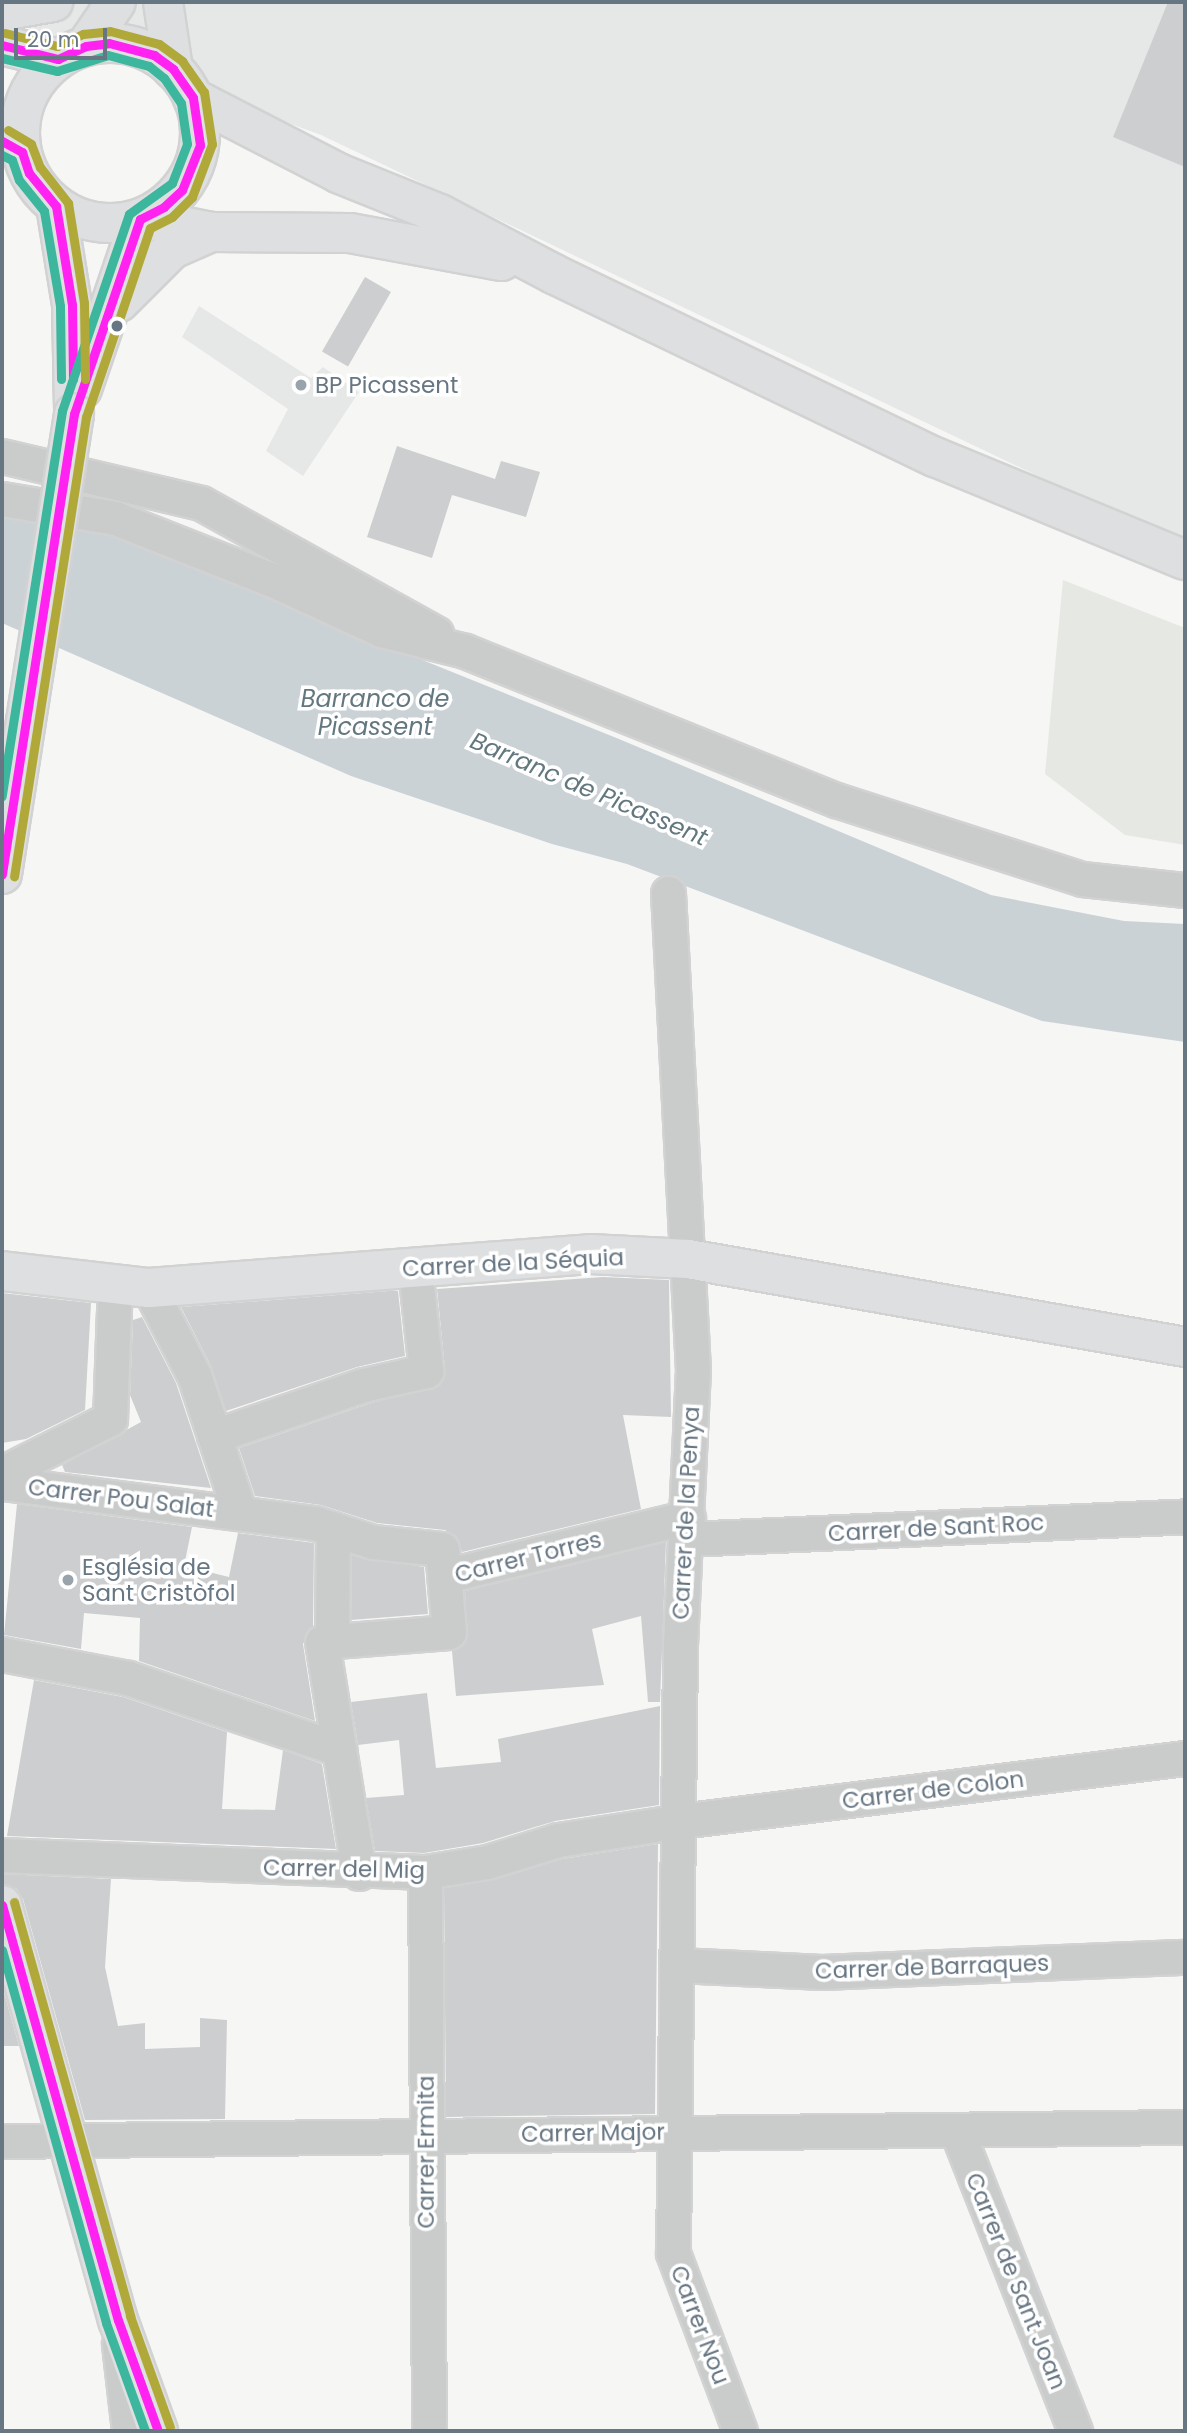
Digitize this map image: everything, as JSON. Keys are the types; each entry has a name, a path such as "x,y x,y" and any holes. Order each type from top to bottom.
{"street":[{"path":"2,11 53,2"},
{"path":"116,2 72,53 39,77 26,100 12,146 35,182 56,206 83,220 113,224 142,218 211,232 350,233 433,245 554,274"},
{"path":"2,874 74,414 142,218 182,190 193,169 200,133 183,83 163,2"},
{"path":"2,45 72,53 133,46 183,83 327,168 440,214 554,274 935,457 1185,560"},
{"path":"56,206 72,305 74,414"},
{"path":"108,314 172,249 211,232"},
{"path":"2,456 201,503 293,550 465,651"},
{"path":"2,499 115,518 275,581 382,630 465,651 836,800 1082,878 1185,890"},
{"name":"Carrer de la Penya","path":"668,893 693,1369 680,1648 681,1821 674,2133"},
{"name":"Carrer de la Séquia","path":"2,1271 132,1286 590,1254 688,1259 1185,1347"},
{"path":"214,1436 363,1385 426,1371 415,1268"},
{"path":"2,1473 110,1419 132,1286"},
{"name":"Carrer Pou Salat","path":"132,1286 194,1375 240,1513"},
{"name":"Carrer Pou Salat","path":"2,1483 240,1513 333,1529 373,1542 442,1549 444,1576"},
{"name":"Carrer de Sant Roc","path":"687,1528 1185,1516"},
{"name":"Carrer Torres","path":"332,1642 449,1632 444,1576 687,1528"},
{"path":"333,1529 332,1642 322,1642 359,1872"},
{"path":"2,1654 128,1678 339,1749"},
{"name":"Carrer de Colon","path":"681,1821 1185,1758"},
{"name":"Carrer del Mig","path":"2,1855 359,1872 425,1872 487,1863 558,1840 681,1821"},
{"name":"Carrer Ermita","path":"425,1872 429,2431"},
{"path":"2,1905 118,2320 158,2431"},
{"name":"Carrer de Barraques","path":"678,1965 822,1972 1185,1957"},
{"name":"Carrer Major","path":"2,2141 1185,2127"},
{"name":"Carrer de Sant Joan","path":"957,2131 1075,2431"},
{"name":"Carrer Nou","path":"674,2133 673,2253 740,2431"},
{"path":"118,2320 129,2431"}],"shaded area":[{"path":"2,2 1185,2 1185,546 321,135 2,18"},
{"name":"BP Picassent","path":"199,306 311,378 323,367 359,392 303,476 266,451 288,409 182,337"},
{"path":"1063,580 1185,628 1185,845 1125,835 1045,774"}],"water":[{"name":"Barranco de Picassent","path":"2,516 109,534 619,739 991,895 1124,921 1185,924 1185,1042 1042,1021 627,864 552,844 351,776 2,623"}],"building":[{"path":"1168,2 1185,2 1185,167 1113,137"},
{"path":"365,277 391,292 348,366 322,351"},
{"path":"397,446 495,479 501,461 540,472 526,517 452,495 432,558 367,537"},
{"path":"603,1277 669,1280 671,1417 623,1415 641,1509 462,1552 458,1539 445,1530 377,1523 321,1505 255,1496 239,1448 368,1404 439,1385 445,1369 437,1289"},
{"path":"398,1291 405,1356 357,1367 226,1411 211,1366 181,1307"},
{"path":"2,1293 91,1303 85,1410 26,1439 2,1443"},
{"path":"142,1317 176,1383 211,1488 65,1472 62,1465 141,1422 130,1395 133,1320"},
{"path":"17,1504 192,1527 184,1566 229,1577 238,1533 314,1543 313,1626 303,1644 315,1721 139,1661 140,1618 84,1613 81,1649 4,1635"},
{"path":"666,1542 660,1702 648,1702 641,1616 592,1629 604,1685 456,1696 452,1651 467,1640 465,1591"},
{"path":"352,1555 424,1567 428,1614 351,1620"},
{"path":"34,1680 123,1697 227,1732 222,1809 275,1810 283,1750 322,1764 336,1849 7,1836"},
{"path":"427,1693 436,1768 501,1762 498,1739 660,1706 659,1805 555,1821 483,1843 424,1853 375,1851 366,1798 404,1795 399,1740 358,1745 351,1702"},
{"path":"658,1844 655,2114 446,2117 444,1888 493,1880 562,1859"},
{"path":"2,1874 111,1879 105,1967 118,2026 145,2023 145,2049 200,2047 200,2018 227,2020 225,2119 85,2120 23,1899 17,1889 2,1884"},
{"path":"2,1985 19,2046 2,2046"}],"transit line":[{"path":"5,33 57,46 83,34 110,31 159,44 182,61 204,92 212,144 192,197 172,217 150,228 86,417 14,876"},
{"path":"2,45 58,59 86,46 109,43 154,55 173,69 193,98 200,145 182,190 164,207 140,219 74,414 2,874"},
{"path":"2,58 57,71 108,55 149,66 164,78 181,103 187,144 172,183 129,214 62,411 2,796"},
{"path":"8,130 31,144 40,167 68,203 84,303 85,379"},
{"path":"2,141 22,152 29,173 56,206 72,305 73,379"},
{"path":"2,155 12,160 19,180 44,211 60,306 61,379"},
{"path":"14,1902 130,2316 170,2427"},
{"path":"2,1905 118,2320 158,2431"},
{"path":"2,1950 106,2323 145,2431"}],"place":[{"name":"BP Picassent","path":"301,385"},
{"name":"Església de Sant Cristòfol","path":"68,1580"}],"water label":[{"name":"Barranc de Picassent","path":"589,789"}]}
